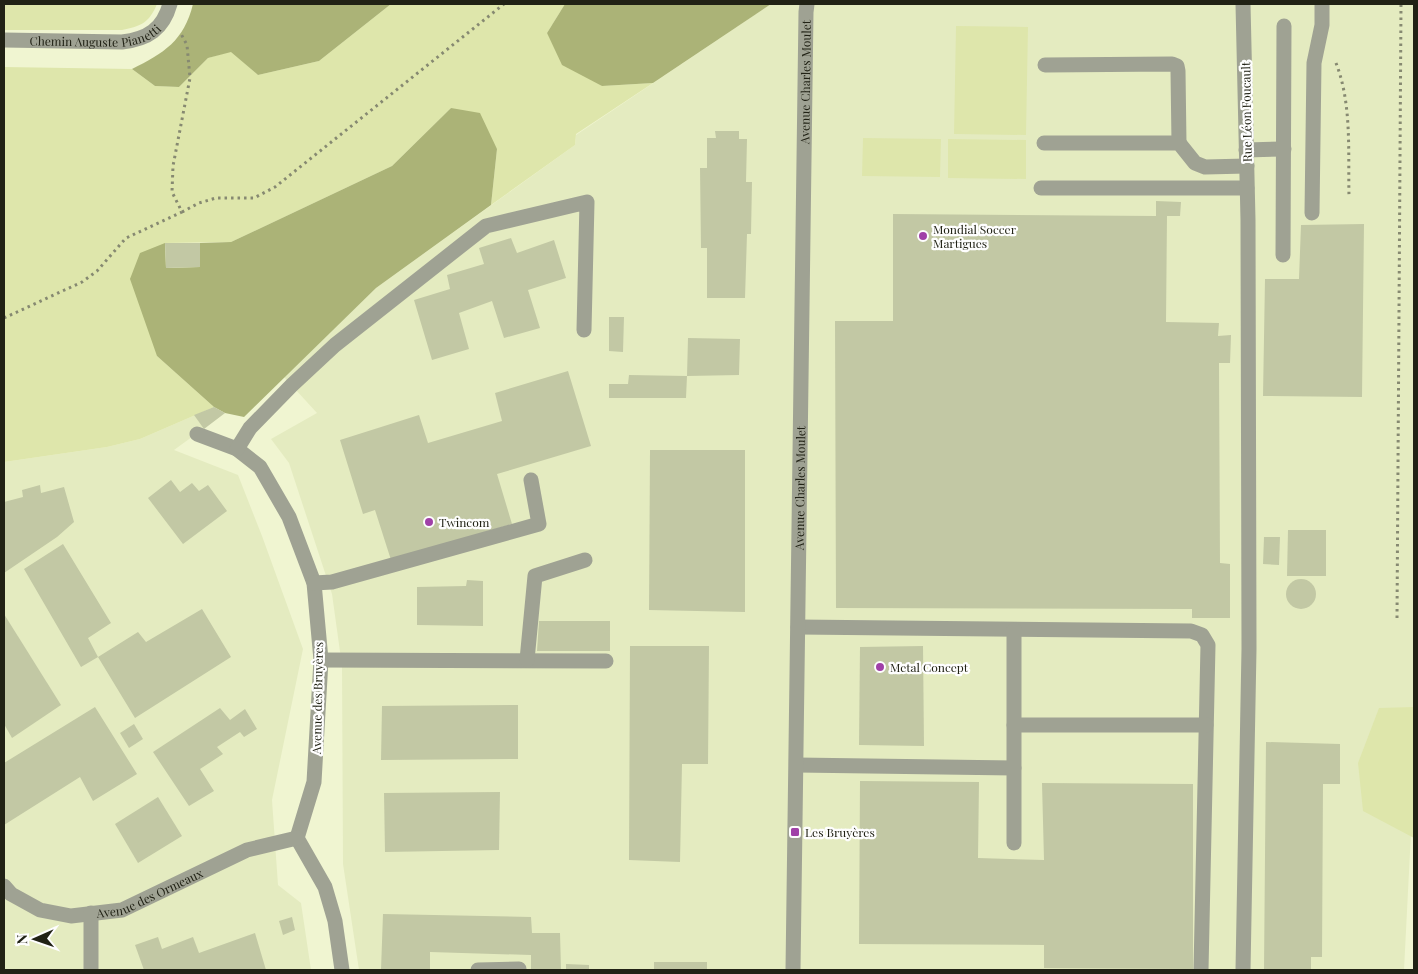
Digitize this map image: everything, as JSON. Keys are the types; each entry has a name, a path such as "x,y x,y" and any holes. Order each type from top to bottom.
{"street":[{"name":"Chemin Auguste Pianetti","path":"4,40 122,42 136,40 158,28 166,18 170,4"},
{"name":"Avenue Charles Moulet","path":"793,970 807,4"},
{"name":"Rue Léon Foucault","path":"1243,4 1248,220 1248,649 1243,970"},
{"path":"1312,213 1314,63 1322,25 1322,4"},
{"path":"1284,26 1284,255"},
{"path":"1045,65 1172,64 1176,66 1178,71 1179,143 1187,155 1195,164 1205,167 1247,166"},
{"path":"1044,143 1179,143"},
{"path":"1246,150 1284,149"},
{"path":"1041,188 1247,188"},
{"path":"237,449 250,428 292,385 335,346 486,226 588,202 584,330"},
{"name":"Avenue des Bruyères","path":"197,434 237,449 260,467 289,517 314,583 320,660 314,782 297,838"},
{"path":"314,583 332,582 539,524 531,480"},
{"path":"527,660 536,576 585,560"},
{"path":"798,627 1191,631 1202,635 1208,645 1201,970"},
{"path":"1014,630 1014,843"},
{"path":"320,660 606,661"},
{"path":"1014,724 1206,725"},
{"path":"797,765 1014,768"},
{"path":"297,838 325,887 335,921 342,970"},
{"name":"Avenue des Ormeaux","path":"4,886 11,894 40,910 71,916 122,910 247,850 297,838"},
{"path":"91,914 91,970"},
{"path":"478,970 519,969"}],"path":[{"path":"4,318 82,282 97,271 126,238 199,203 216,198 254,198 275,188 504,4"},
{"path":"1397,618 1401,4"},
{"path":"179,29 187,45 190,78 173,166 172,192 182,212"},
{"path":"1335,60 1342,77 1348,114 1349,196"}],"shaded area":[{"path":"4,4 157,4 151,16 144,23 122,30 4,30"},
{"path":"193,4 391,4 319,61 258,75 231,52 208,58 179,87 155,86 132,69 163,51 178,37 189,17"},
{"path":"391,4 565,4 547,33 602,86 653,83 576,134 575,145 491,205 497,149 451,108 392,166 231,242 165,243 157,356 214,407 140,439 107,447 4,462 4,67 132,69 155,86 179,87 208,58 231,51 258,75 319,61"},
{"path":"565,4 771,4 653,83 602,86 562,65 547,33"},
{"path":"771,4 1414,5 1414,793 1404,970 359,970 343,864 342,666 332,594 289,463 271,439 317,413 284,377 376,288 575,145 576,135"},
{"path":"956,26 1028,27 1026,135 954,134"},
{"path":"451,108 480,113 497,149 491,205 376,288 244,417 225,413 214,407 157,356 130,279 140,253 165,243 166,268 200,267 200,243 231,242 392,166"},
{"path":"863,138 941,139 940,177 862,176"},
{"path":"948,139 1026,140 1026,179 948,178"},
{"path":"214,407 225,413 174,450 238,475 303,649 272,800 278,885 301,903 311,970 4,970 4,462 107,447 140,439"},
{"path":"1414,707 1414,838 1363,811 1358,763 1379,708"}],"building":[{"path":"715,131 739,131 739,139 747,139 746,182 752,182 751,234 747,234 745,298 707,298 707,248 701,248 700,168 707,168 707,138 716,138"},
{"path":"1156,201 1181,202 1180,216 1167,216 1166,322 1219,323 1218,336 1231,335 1230,363 1219,363 1220,563 1230,564 1230,618 1192,618 1192,609 836,608 835,321 893,321 893,214 1156,216"},
{"path":"1364,224 1362,397 1263,396 1265,279 1299,279 1301,225"},
{"path":"511,238 517,253 554,240 566,278 528,290 540,328 504,338 492,301 459,313 469,349 432,360 414,300 450,289 447,275 484,264 479,248"},
{"path":"165,243 200,243 200,267 166,268"},
{"path":"609,317 624,317 623,352 609,351"},
{"path":"688,338 740,339 739,375 687,376"},
{"path":"568,371 591,446 497,474 512,524 391,560 375,510 363,514 340,440 419,415 428,443 502,421 495,393"},
{"path":"629,375 687,376 686,398 609,398 609,384 628,384"},
{"path":"214,407 225,413 204,429 194,415"},
{"path":"650,450 745,450 745,612 649,610"},
{"path":"171,480 180,492 192,483 199,491 208,485 227,511 183,544 148,498"},
{"path":"40,485 41,493 64,487 74,522 57,537 4,573 4,502 23,497 22,490"},
{"path":"1288,530 1326,530 1326,576 1287,576"},
{"path":"1264,537 1280,537 1279,565 1263,564"},
{"path":"63,544 111,623 88,638 98,657 81,667 24,569"},
{"path":"1301,579 1312,583 1316,594 1312,605 1301,609 1290,605 1286,594 1290,583"},
{"path":"467,580 483,581 483,626 417,625 417,587 466,586"},
{"path":"202,609 231,657 135,718 98,657 138,632 146,642"},
{"path":"4,614 61,705 12,738 4,724"},
{"path":"539,621 610,621 610,651 537,651"},
{"path":"630,646 709,646 708,764 682,764 680,862 629,860"},
{"path":"923,646 924,746 859,745 860,647"},
{"path":"518,705 518,759 381,760 382,706"},
{"path":"95,707 137,774 93,801 80,777 4,825 4,763"},
{"path":"220,708 230,720 245,709 257,729 244,737 240,732 217,747 223,754 200,769 214,791 189,806 153,752"},
{"path":"134,724 143,739 129,748 120,733"},
{"path":"1266,742 1340,744 1340,784 1323,784 1322,957 1311,957 1311,970 1264,970"},
{"path":"860,781 979,782 978,858 1044,860 1042,783 1193,784 1193,969 1044,968 1044,945 859,944"},
{"path":"500,792 499,850 385,852 384,793"},
{"path":"158,797 182,836 138,863 115,824"},
{"path":"383,914 531,917 532,933 560,933 561,970 531,970 531,955 430,952 430,970 381,970"},
{"path":"292,917 295,930 283,935 279,921"},
{"path":"255,933 266,970 144,970 135,945 158,937 162,949 193,937 199,953"},
{"path":"654,962 707,962 707,970 654,970"},
{"path":"566,964 589,965 589,970 566,970"}],"place":[{"name":"Mondial Soccer Martigues","path":"923,236"},
{"name":"Twincom","path":"429,522"},
{"name":"Metal Concept","path":"880,667"},
{"name":"Les Bruyères","path":"795,832"}]}
